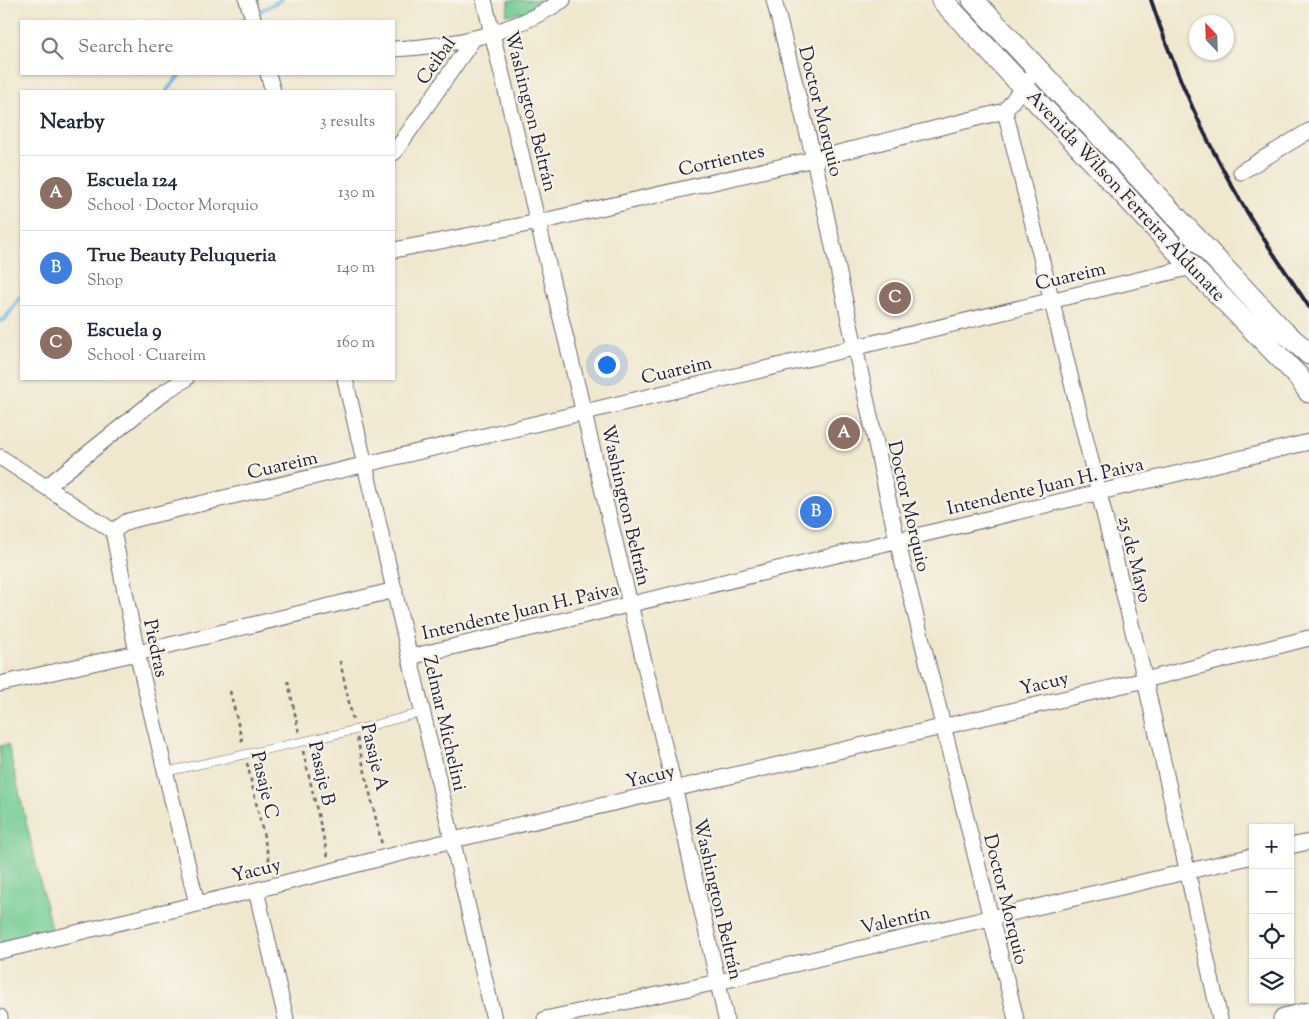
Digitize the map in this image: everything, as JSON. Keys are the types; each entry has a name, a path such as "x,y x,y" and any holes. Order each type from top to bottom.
{"street":[{"path":"248,0 254,20"},
{"name":"Washington Beltrán","path":"484,0 675,790 726,1019"},
{"path":"395,49 453,44 492,33 538,16 562,0"},
{"name":"Doctor Morquio","path":"774,0 814,159 897,540 1016,1019"},
{"name":"Avenida Wilson Ferreira Aldunate","path":"942,0 1031,78 1282,330 1309,354"},
{"name":"Avenida Wilson Ferreira Aldunate","path":"973,0 1031,78 1192,267 1298,376 1309,392"},
{"name":"Ceibal","path":"395,152 474,38"},
{"path":"268,75 273,90"},
{"path":"1005,110 1031,78"},
{"name":"Corrientes","path":"395,250 539,222 814,159 1005,110"},
{"name":"25 de Mayo","path":"1005,110 1145,680 1220,1019"},
{"path":"1242,172 1309,131"},
{"name":"Cuareim","path":"113,531 128,521 584,410 1192,267"},
{"path":"46,487 166,392 184,380"},
{"name":"Zelmar Michelini","path":"345,380 494,1019"},
{"name":"Intendente Juan H. Paiva","path":"410,656 1309,442"},
{"path":"0,457 113,531"},
{"name":"Piedras","path":"113,531 137,653 197,904"},
{"path":"0,684 137,653 395,590"},
{"name":"Yacuy","path":"0,951 332,872 453,840 1145,680 1309,638"},
{"path":"1294,845 1309,842"},
{"name":"Valentín","path":"545,1019 718,982 1249,857"},
{"path":"256,890 286,1019"},
{"path":"1284,1019 1309,1013"}],"lane":[{"path":"164,772 301,743 423,712"}],"path":[{"name":"Pasaje A","path":"340,661 385,859"},
{"name":"Pasaje B","path":"288,681 332,872"},
{"name":"Pasaje C","path":"230,691 275,885"}],"green space":[{"path":"509,0 546,0 531,11 506,15"},
{"path":"8,744 52,932 0,945 0,746"}],"waterway":[{"path":"255,14 281,0"},
{"path":"242,20 248,17"},
{"path":"168,90 179,75"},
{"path":"0,321 5,319 20,297"}],"railway":[{"path":"1151,0 1180,79 1216,156 1267,244 1309,307"}],"place":[{"name":"Escuela 9","path":"895,298"},
{"name":"Escuela 124","path":"844,433"},
{"name":"True Beauty Peluqueria","path":"816,512"}]}
